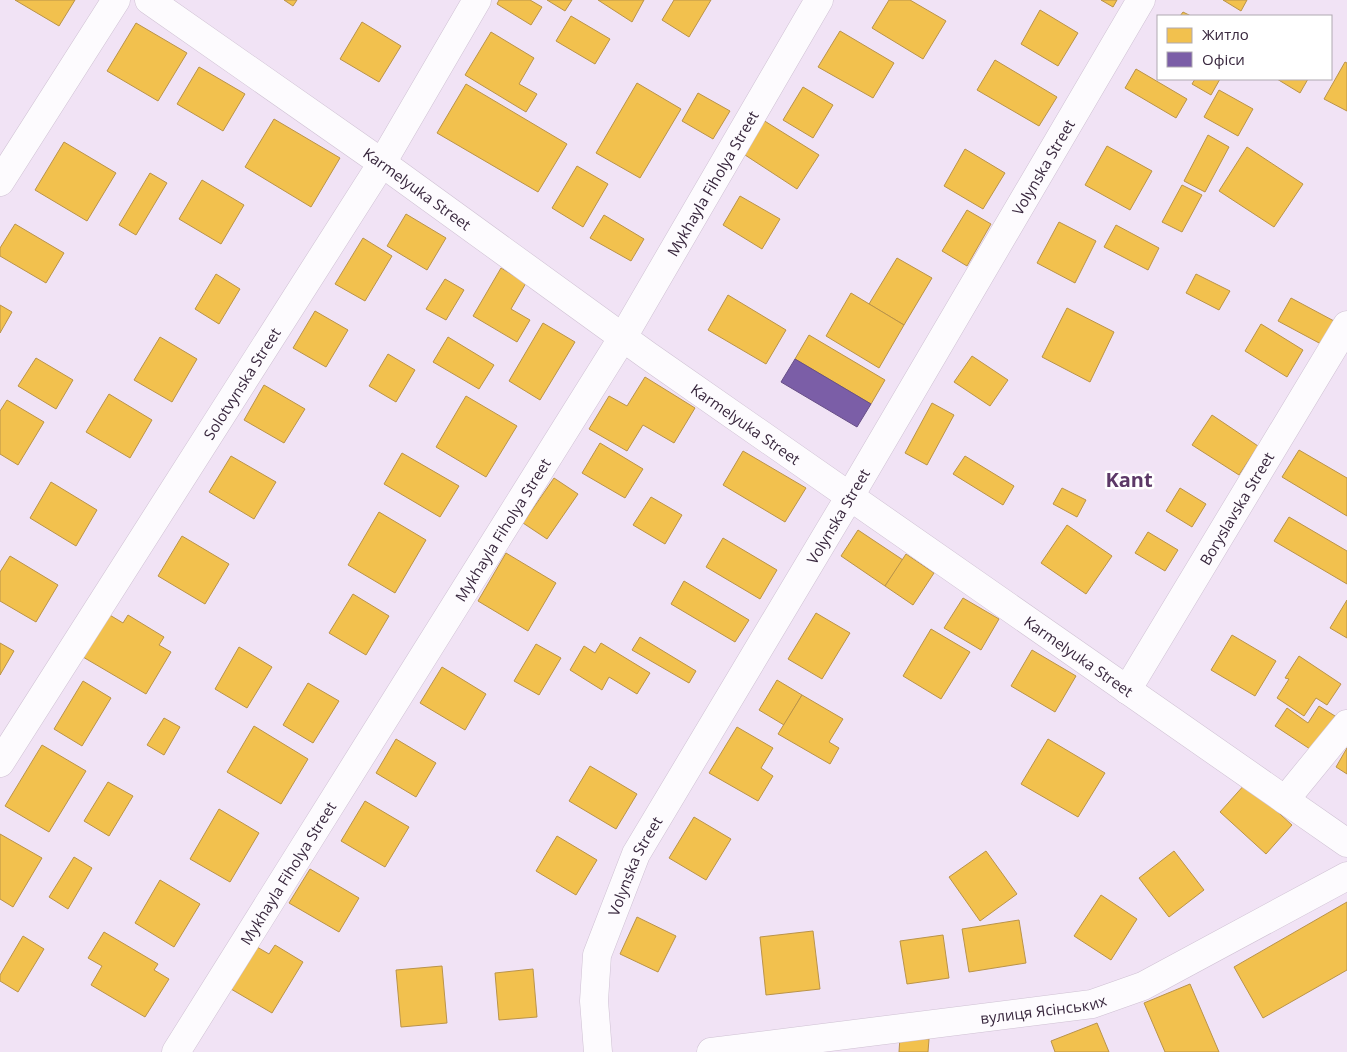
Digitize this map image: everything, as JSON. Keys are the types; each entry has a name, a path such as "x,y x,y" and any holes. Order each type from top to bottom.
{"street":[{"path":"0,182 116,0"},
{"name":"Karmelyuka Street","path":"150,0 382,163 622,337 1347,844"},
{"name":"Solotvynska Street","path":"0,763 382,163 477,0"},
{"name":"Mykhayla Fiholya Street","path":"176,1052 622,337 819,0"},
{"name":"Volynska Street","path":"598,1052 594,1001 597,955 636,854 850,496 1141,0"},
{"name":"Boryslavska Street","path":"1127,690 1347,325"},
{"path":"1285,800 1347,724"},
{"name":"вулиця Ясінських","path":"711,1052 1092,1004 1143,986 1347,876"}],"building: Житло":[{"path":"15,0 75,0 59,26"},
{"path":"284,0 297,0 293,6"},
{"path":"499,0 530,0 542,7 531,25 497,4"},
{"path":"547,0 572,0 565,11"},
{"path":"598,0 644,0 632,22"},
{"path":"674,0 711,0 689,37 662,20"},
{"path":"889,0 910,0 946,21 923,59 872,28"},
{"path":"1101,0 1117,0 1113,7"},
{"path":"1223,0 1247,0 1241,11"},
{"path":"1040,10 1078,33 1058,66 1021,44"},
{"path":"571,16 610,39 595,64 556,41"},
{"path":"362,22 401,46 379,82 340,59"},
{"path":"136,23 187,53 158,101 107,71"},
{"path":"840,31 894,63 873,98 818,67"},
{"path":"491,32 534,58 519,84 537,94 526,112 465,75"},
{"path":"995,60 1057,97 1039,126 977,90"},
{"path":"1345,62 1347,63 1347,111 1324,99"},
{"path":"199,67 245,94 223,131 177,104"},
{"path":"1136,69 1187,99 1176,118 1125,88"},
{"path":"1194,80 1219,80 1211,95 1192,84"},
{"path":"1279,80 1307,80 1300,93"},
{"path":"637,83 681,109 640,178 596,153"},
{"path":"466,84 567,144 538,192 437,133"},
{"path":"803,87 833,105 813,138 783,120"},
{"path":"1219,90 1253,109 1238,136 1204,117"},
{"path":"698,93 730,111 713,139 682,121"},
{"path":"274,119 340,158 311,207 245,167"},
{"path":"763,120 819,155 797,189 742,153"},
{"path":"1208,135 1229,147 1205,192 1184,181"},
{"path":"64,142 116,173 87,221 35,190"},
{"path":"1107,146 1152,171 1130,210 1085,185"},
{"path":"1247,147 1303,184 1274,227 1219,191"},
{"path":"965,149 1005,173 983,209 944,186"},
{"path":"577,166 608,184 583,227 552,208"},
{"path":"150,173 167,183 136,235 119,225"},
{"path":"202,180 244,205 221,244 179,219"},
{"path":"1182,185 1202,195 1182,232 1162,222"},
{"path":"740,196 780,219 762,249 723,225"},
{"path":"967,210 991,224 967,266 942,251"},
{"path":"406,214 446,238 427,270 387,246"},
{"path":"604,215 644,239 631,261 590,238"},
{"path":"1059,222 1096,241 1075,283 1037,263"},
{"path":"15,224 64,253 46,283 0,256 0,248"},
{"path":"1116,225 1159,248 1148,270 1104,247"},
{"path":"363,238 392,256 365,301 335,284"},
{"path":"897,258 932,278 904,325 869,304"},
{"path":"501,268 526,283 511,309 530,320 517,342 473,316"},
{"path":"216,274 240,289 219,324 195,309"},
{"path":"1196,274 1230,291 1219,310 1186,293"},
{"path":"445,279 464,290 446,320 426,309"},
{"path":"851,293 904,325 879,368 826,336"},
{"path":"728,295 786,330 766,364 708,330"},
{"path":"1291,298 1334,321 1321,344 1278,321"},
{"path":"0,305 12,312 0,333"},
{"path":"1067,308 1114,332 1090,382 1042,357"},
{"path":"315,311 348,330 326,367 293,348"},
{"path":"543,323 575,342 540,400 509,381"},
{"path":"1261,324 1303,350 1287,377 1245,351"},
{"path":"809,335 885,380 871,404 795,359"},
{"path":"160,337 197,359 172,402 134,380"},
{"path":"448,337 494,365 479,389 433,362"},
{"path":"388,354 415,370 396,402 369,386"},
{"path":"972,356 1008,380 990,406 954,382"},
{"path":"36,358 73,380 56,409 18,386"},
{"path":"645,377 695,408 674,443 643,425 627,451 589,429 609,396 627,406"},
{"path":"264,385 305,409 284,443 244,420"},
{"path":"109,394 152,420 130,458 86,432"},
{"path":"466,396 517,426 486,477 436,447"},
{"path":"7,400 44,422 18,465 0,454 0,411"},
{"path":"932,403 954,415 927,465 905,453"},
{"path":"1212,415 1258,446 1239,475 1192,445"},
{"path":"600,443 643,469 625,498 582,473"},
{"path":"1299,450 1347,478 1347,516 1282,477"},
{"path":"743,451 806,488 785,522 723,485"},
{"path":"402,453 459,486 440,517 384,484"},
{"path":"231,456 276,482 254,519 209,492"},
{"path":"965,456 1014,486 1003,505 953,474"},
{"path":"554,478 578,494 547,539 523,523"},
{"path":"51,482 97,510 76,546 30,518"},
{"path":"1062,488 1086,500 1077,517 1053,504"},
{"path":"1180,488 1206,504 1192,527 1166,511"},
{"path":"651,497 682,515 665,544 633,525"},
{"path":"379,512 426,540 395,593 348,565"},
{"path":"1289,517 1347,551 1347,584 1274,541"},
{"path":"1067,525 1112,556 1086,594 1041,563"},
{"path":"858,530 903,560 885,586 841,556"},
{"path":"1148,532 1178,550 1165,571 1135,553"},
{"path":"182,536 229,564 205,604 158,576"},
{"path":"723,538 777,570 760,599 706,567"},
{"path":"506,553 556,583 528,631 478,601"},
{"path":"906,554 934,573 913,605 885,586"},
{"path":"10,556 58,585 36,622 0,601 0,572"},
{"path":"684,581 749,620 735,642 671,604"},
{"path":"353,594 389,616 366,655 329,633"},
{"path":"963,598 999,619 981,650 944,628"},
{"path":"1347,600 1347,638 1330,628"},
{"path":"816,613 850,633 822,679 788,659"},
{"path":"108,614 123,623 128,615 164,637 159,645 171,652 146,694 83,657"},
{"path":"931,629 970,652 941,699 903,676"},
{"path":"1232,635 1276,661 1255,696 1211,670"},
{"path":"640,637 696,671 689,683 632,650"},
{"path":"0,643 14,651 0,675"},
{"path":"601,643 650,673 637,694 609,677 602,690 570,670 584,646 595,653"},
{"path":"536,644 561,658 539,695 514,681"},
{"path":"239,647 272,667 247,708 215,689"},
{"path":"1032,650 1076,676 1055,712 1011,686"},
{"path":"1299,656 1341,684 1327,705 1316,698 1304,716 1277,698 1289,679 1285,678"},
{"path":"442,667 486,694 465,730 420,703"},
{"path":"777,680 802,695 784,725 759,710"},
{"path":"83,681 111,698 82,746 54,729"},
{"path":"308,683 339,701 313,743 283,725"},
{"path":"802,695 843,719 829,742 839,748 830,764 778,734"},
{"path":"1319,706 1335,716 1313,751 1275,726 1287,708 1308,723"},
{"path":"164,718 180,727 164,755 147,745"},
{"path":"254,726 308,759 281,804 227,772"},
{"path":"737,727 773,748 761,768 773,776 758,801 709,773"},
{"path":"396,739 436,763 416,797 376,773"},
{"path":"1048,739 1105,773 1078,817 1021,784"},
{"path":"42,745 86,771 49,832 5,806"},
{"path":"1347,748 1347,774 1336,767"},
{"path":"590,766 637,794 616,829 569,801"},
{"path":"108,782 133,796 109,836 84,821"},
{"path":"1246,783 1292,825 1266,854 1220,812"},
{"path":"365,801 409,827 385,867 341,841"},
{"path":"219,809 259,833 230,882 190,859"},
{"path":"694,817 731,839 706,880 669,858"},
{"path":"0,834 42,858 13,907 0,899"},
{"path":"557,836 597,860 576,895 536,871"},
{"path":"986,851 1017,894 980,921 949,877"},
{"path":"1174,851 1204,890 1169,917 1139,878"},
{"path":"74,857 92,868 68,909 49,897"},
{"path":"310,869 359,898 339,932 289,903"},
{"path":"160,880 200,904 174,947 135,923"},
{"path":"1101,895 1137,919 1111,960 1074,936"},
{"path":"1347,902 1347,970 1263,1018 1234,967"},
{"path":"637,917 676,936 658,972 620,954"},
{"path":"1019,920 1026,963 969,972 962,929"},
{"path":"813,931 820,989 766,995 760,937"},
{"path":"104,932 158,964 154,970 169,979 145,1017 91,985 102,966 88,958"},
{"path":"943,935 949,978 907,984 900,941"},
{"path":"23,936 44,949 18,992 0,981 0,975"},
{"path":"275,945 303,962 272,1013 231,989 257,947 269,954"},
{"path":"442,966 447,1023 401,1027 396,970"},
{"path":"533,969 537,1017 499,1020 495,973"},
{"path":"1190,984 1219,1052 1165,1052 1144,1003"},
{"path":"1097,1023 1109,1052 1055,1052 1051,1041"},
{"path":"900,1037 929,1039 928,1052 899,1052"}],"building: Офіси":[{"path":"795,359 871,404 857,427 781,382"}],"district":[{"name":"Kant","path":"1129,479"}]}
